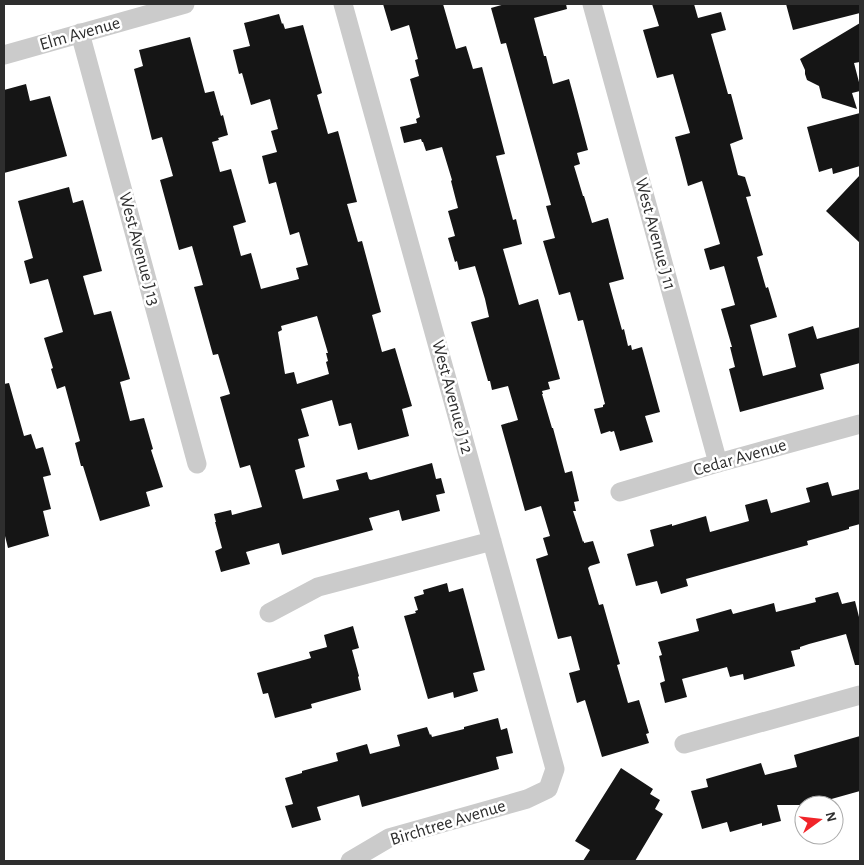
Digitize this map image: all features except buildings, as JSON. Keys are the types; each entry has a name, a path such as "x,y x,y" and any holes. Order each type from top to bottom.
{"street":[{"name":"Elm Avenue","path":"4,55 185,4"},
{"name":"West Avenue J 12","path":"343,4 555,769 548,789"},
{"name":"West Avenue J 11","path":"592,4 718,463"},
{"name":"West Avenue J 13","path":"80,33 197,464"},
{"name":"Cedar Avenue","path":"620,492 860,424"},
{"path":"269,613 318,587 492,541"},
{"path":"684,744 860,695"},
{"name":"Birchtree Avenue","path":"350,861 389,838 527,799 548,789"}]}
